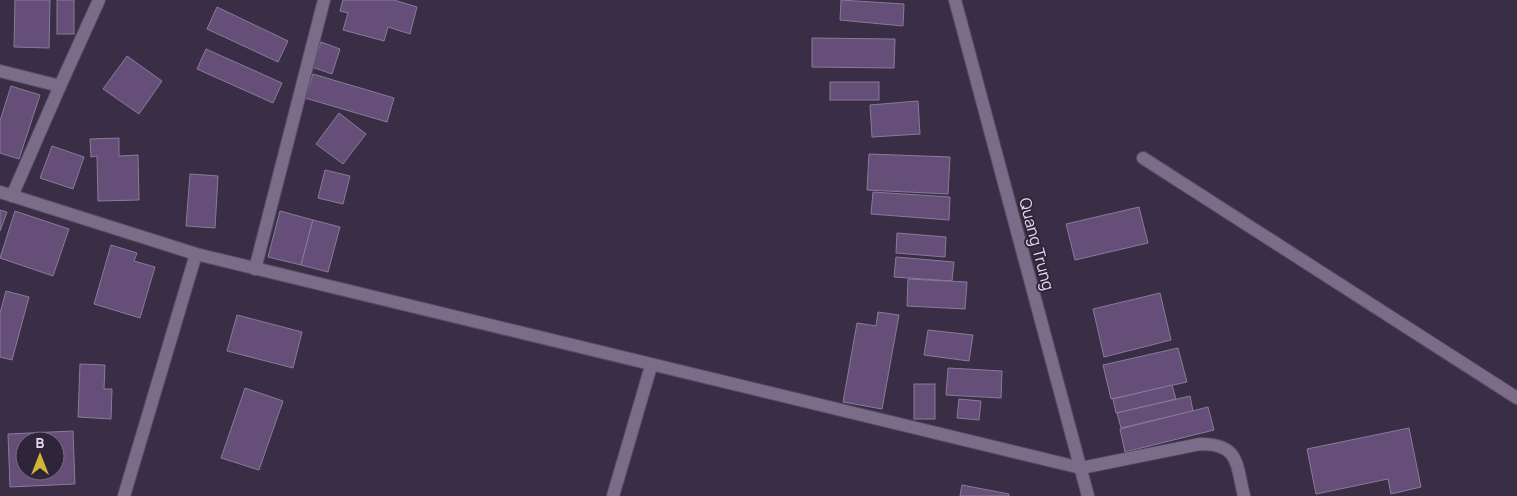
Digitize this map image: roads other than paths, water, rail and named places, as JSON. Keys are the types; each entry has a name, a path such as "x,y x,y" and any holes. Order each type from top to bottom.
{"street":[{"path":"99,0 60,86 6,194 196,254 651,366 1081,468 1200,444 1218,444 1229,450 1234,458 1244,496"},
{"path":"255,268 324,0"},
{"name":"Quang Trung","path":"955,0 1088,496"},
{"path":"0,71 60,86"},
{"path":"1144,158 1517,398"},
{"path":"124,496 196,254"},
{"path":"613,496 651,366"}]}
